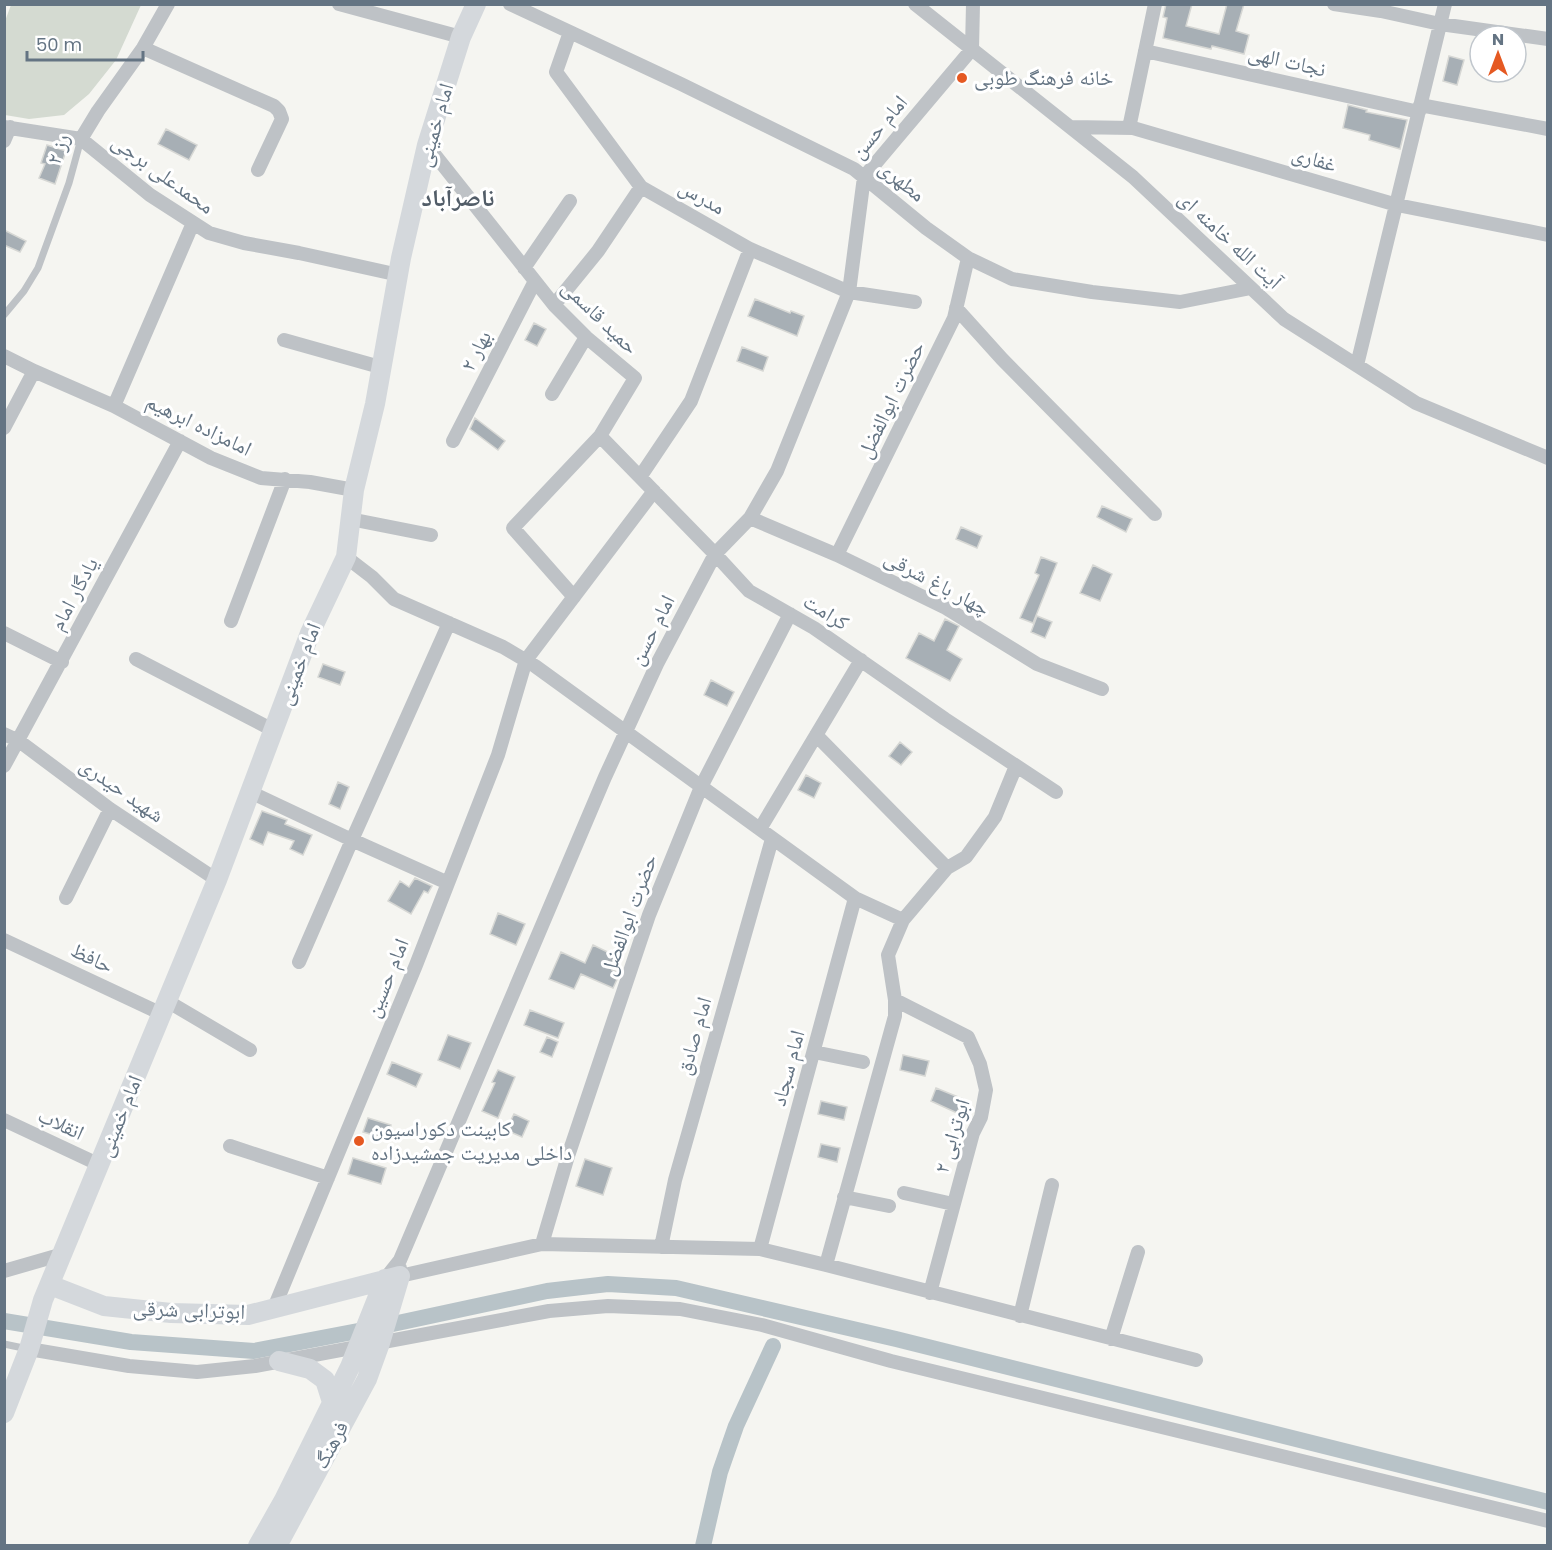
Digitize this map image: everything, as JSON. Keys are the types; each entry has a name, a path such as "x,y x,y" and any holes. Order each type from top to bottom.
{"street":[{"name":"رز ۲","path":"81,139 143,48 168,4"},
{"path":"339,4 358,7 461,37"},
{"name":"امام خمینی","path":"4,1413 47,1293 217,880 310,633 346,557 354,490 375,404 401,258 427,145 461,37 476,4"},
{"name":"مطهری","path":"510,4 681,84 854,169 926,228 968,258 1012,279 1092,292 1180,302 1251,288"},
{"name":"آیت الله خامنه ای","path":"915,4 1133,177 1284,319 1416,403 1548,458"},
{"path":"972,49 973,4"},
{"path":"1129,128 1155,4"},
{"path":"1334,4 1382,8 1440,24 1548,39"},
{"path":"1357,365 1445,4"},
{"name":"مدرس","path":"570,32 556,72 641,187 750,249 849,292 915,302"},
{"path":"143,48 274,106 279,111 282,119 258,170"},
{"name":"امام حسن","path":"392,1280 601,787 657,664 716,554 750,518 777,471 849,292 864,177 972,49"},
{"name":"نجات الهی","path":"1145,51 1420,109 1548,129"},
{"path":"4,141 8,127"},
{"name":"محمدعلی برجی","path":"8,127 81,139 150,195 209,233 244,243 399,275"},
{"name":"غفاری","path":"1070,127 1129,128 1397,205 1548,235"},
{"name":"حمید قاسمی","path":"427,145 554,305 635,378 600,436 513,528 574,597"},
{"path":"554,305 598,251 641,187"},
{"path":"524,268 570,201"},
{"path":"114,406 193,223"},
{"path":"640,477 691,401 750,249"},
{"name":"حضرت ابوالفضل","path":"837,555 954,318 968,258"},
{"name":"بهار ۲","path":"453,441 536,281"},
{"path":"956,308 1010,367 1155,514"},
{"path":"552,394 586,336"},
{"path":"284,340 380,367"},
{"name":"امامزاده ابرهیم","path":"4,356 114,406 211,458 261,478 285,479 354,490"},
{"path":"4,428 34,371"},
{"name":"کرامت","path":"600,436 716,554 749,591 814,628 1056,792"},
{"name":"یادگار امام","path":"4,766 180,441"},
{"path":"231,621 285,479"},
{"path":"526,660 654,491"},
{"name":"چهار باغ شرقی","path":"750,518 837,555 946,608 1037,664 1102,689"},
{"path":"350,519 431,536"},
{"path":"346,557 372,577 394,599 503,646 526,660 855,898 903,920"},
{"name":"حضرت ابوالفضل","path":"542,1244 568,1156 649,915 701,787 790,614"},
{"path":"299,962 449,623"},
{"path":"4,633 62,662"},
{"path":"136,659 273,730"},
{"name":"امام حسین","path":"274,1308 411,976 498,755 526,660"},
{"path":"760,830 861,660"},
{"name":"شهید حیدری","path":"4,734 19,741 110,809 217,880"},
{"path":"816,735 947,868"},
{"path":"826,1265 895,1016 895,1000 888,955 903,920 947,868 966,857 995,818 1016,766"},
{"path":"250,792 448,883"},
{"path":"66,898 110,809"},
{"name":"امام صادق","path":"661,1247 675,1180 772,839"},
{"name":"امام سجاد","path":"760,1249 855,898"},
{"name":"حافظ","path":"4,940 164,1007 250,1050"},
{"name":"ابوترابی ۲","path":"895,1000 968,1037 980,1064 986,1090 981,1117 973,1133 930,1293"},
{"path":"814,1052 863,1062"},
{"name":"انقلاب","path":"4,1120 100,1166"},
{"path":"230,1146 328,1179"},
{"path":"1020,1316 1052,1185"},
{"path":"904,1193 953,1204"},
{"path":"844,1197 889,1206"},
{"path":"371,1340 392,1280 542,1244 760,1249 1196,1360"},
{"path":"1111,1339 1138,1252"},
{"path":"4,1271 63,1254"},
{"name":"ابوترابی شرقی","path":"47,1293 104,1306 171,1313 248,1315 392,1280"},
{"path":"31,1341 129,1366 198,1372 255,1366 371,1340 549,1311 608,1306 680,1310 762,1325 891,1361 1548,1521"},
{"name":"فرهنگ","path":"258,1545 284,1500 350,1367 371,1340"},
{"name":"فرهنگ","path":"277,1545 367,1379 371,1340"},
{"path":"279,1361 310,1369 325,1380 332,1402"}],"lane":[{"name":"رز ۲","path":"4,315 24,291 38,268 69,183 81,139"},
{"path":"4,1344 31,1341"}],"shaded area":[{"path":"11,4 141,5 116,60 89,94 64,115 29,119 5,115 5,21"}],"building":[{"path":"1166,4 1192,4 1186,26 1219,34 1227,4 1244,4 1236,31 1249,35 1244,54 1163,38 1167,18 1163,17"},
{"path":"1449,56 1464,60 1457,85 1443,81"},
{"path":"1348,105 1367,110 1366,112 1407,120 1400,149 1369,140 1370,135 1343,128"},
{"path":"166,129 197,145 189,160 158,144"},
{"path":"47,145 66,151 55,184 39,178 45,164 41,163"},
{"path":"4,230 26,241 20,252 4,245"},
{"path":"755,299 804,316 797,336 748,316"},
{"path":"534,323 546,329 537,346 525,340"},
{"path":"742,347 768,357 763,371 737,361"},
{"path":"475,418 505,441 498,450 470,429"},
{"path":"1102,506 1132,519 1126,532 1097,517"},
{"path":"961,527 982,536 977,548 956,539"},
{"path":"1041,557 1057,563 1033,623 1020,618 1039,575 1035,573"},
{"path":"1093,565 1112,574 1100,601 1080,593"},
{"path":"1037,616 1052,622 1045,638 1031,632"},
{"path":"945,619 959,626 947,650 962,659 950,681 906,658 919,633 934,641"},
{"path":"323,664 345,672 340,685 318,677"},
{"path":"711,680 734,692 727,706 704,695"},
{"path":"900,742 912,752 901,765 889,756"},
{"path":"806,775 821,783 814,798 798,790"},
{"path":"338,782 349,787 340,809 329,804"},
{"path":"262,811 287,820 285,824 312,835 303,855 290,849 294,841 268,832 263,845 250,839"},
{"path":"415,878 432,886 428,893 424,891 411,914 388,901 400,881 409,887"},
{"path":"498,913 525,924 516,945 490,934"},
{"path":"593,945 618,957 612,970 620,973 613,988 581,974 574,989 549,979 561,952 585,963"},
{"path":"530,1010 564,1023 558,1038 524,1025"},
{"path":"448,1035 471,1043 460,1069 438,1060"},
{"path":"547,1037 558,1042 552,1057 540,1052"},
{"path":"903,1055 929,1061 925,1076 900,1070"},
{"path":"392,1062 422,1074 416,1087 387,1074"},
{"path":"498,1070 515,1077 498,1118 482,1111 495,1083 492,1082"},
{"path":"936,1088 963,1099 957,1113 931,1101"},
{"path":"821,1101 847,1107 844,1120 818,1114"},
{"path":"514,1114 529,1121 522,1137 506,1130"},
{"path":"368,1118 391,1125 387,1139 363,1132"},
{"path":"821,1144 840,1148 837,1162 818,1157"},
{"path":"353,1158 386,1168 381,1184 348,1174"},
{"path":"585,1159 612,1168 603,1195 576,1186"}],"waterway":[{"path":"4,1321 131,1342 254,1351 547,1291 608,1284 676,1288 896,1339 1548,1502"},
{"path":"703,1546 720,1472 736,1426 773,1346"}],"place":[{"name":"خانه فرهنگ طوبی","path":"962,78"},
{"name":"کابینت دکوراسیون داخلی مدیریت جمشیدزاده","path":"359,1141"}],"district":[{"name":"ناصرآباد","path":"458,198"}]}
